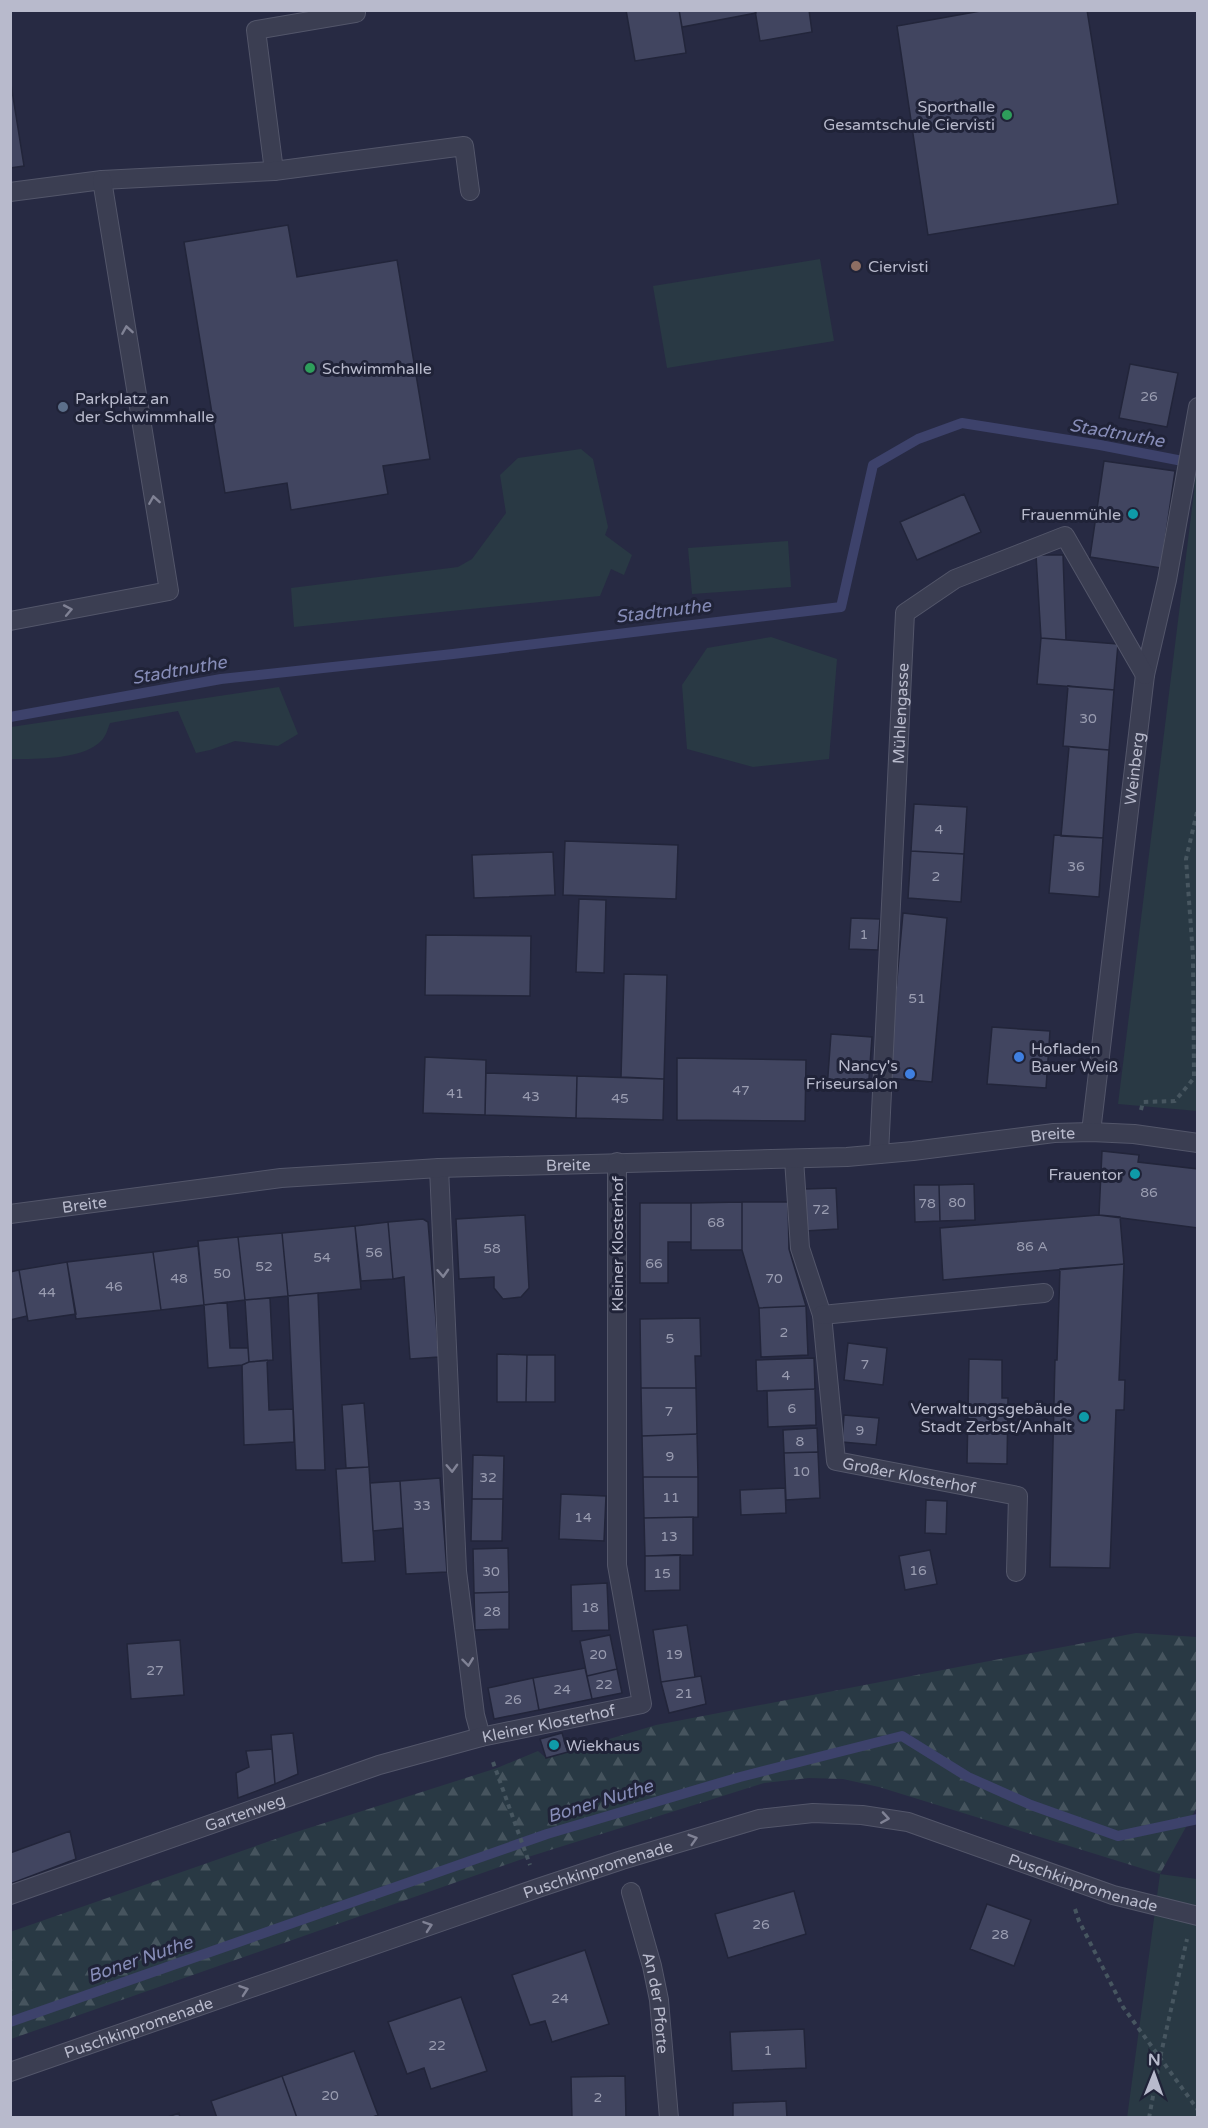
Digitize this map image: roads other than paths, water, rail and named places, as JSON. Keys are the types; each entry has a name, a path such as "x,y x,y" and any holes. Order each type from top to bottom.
{"street":[{"path":"274,171 256,30 356,12"},
{"path":"10,192 102,180 274,171 464,146 470,191"},
{"path":"10,621 169,591 102,180"},
{"name":"Weinberg","path":"1091,1132 1145,675 1167,580 1197,407"},
{"name":"Mühlengasse","path":"879,1154 905,613 955,579 1065,536 1145,675"},
{"name":"Breite","path":"10,1214 281,1178 439,1168 794,1159 879,1154 1054,1133 1134,1134 1197,1143"},
{"name":"Großer Klosterhof","path":"794,1159 800,1248 822,1315 836,1461 1018,1496 1016,1572"},
{"name":"Kleiner Klosterhof","path":"439,1168 457,1571 475,1715 481,1737 642,1704 617,1565 617,1162"},
{"path":"822,1315 1044,1293"},
{"name":"Gartenweg","path":"10,1895 379,1765 481,1737"},
{"name":"Puschkinpromenade","path":"10,2072 538,1888 759,1819 813,1813 862,1815 908,1822 1113,1895 1195,1916"},
{"name":"An der Pforte","path":"631,1892 659,2000 669,2118"}],"waterway":[{"name":"Stadtnuthe","path":"10,717 221,679 453,654 841,607 873,465 918,439 962,423 1100,445 1198,464"},
{"name":"Boner Nuthe","path":"10,2022 547,1834 740,1777 902,1736 968,1777 1031,1805 1118,1836 1198,1819"}],"place":[{"name":"Sporthalle Gesamtschule Ciervisti","path":"1007,115"},
{"name":"Ciervisti","path":"856,266"},
{"name":"Schwimmhalle","path":"310,368"},
{"name":"Parkplatz an der Schwimmhalle","path":"63,407"},
{"name":"Frauenmühle","path":"1133,514"},
{"name":"Hofladen Bauer Weiß","path":"1019,1057"},
{"name":"Nancy's Friseursalon","path":"910,1074"},
{"name":"Frauentor","path":"1135,1174"},
{"name":"Verwaltungsgebäude Stadt Zerbst/Anhalt","path":"1084,1417"},
{"name":"Wiekhaus","path":"554,1745"}]}
